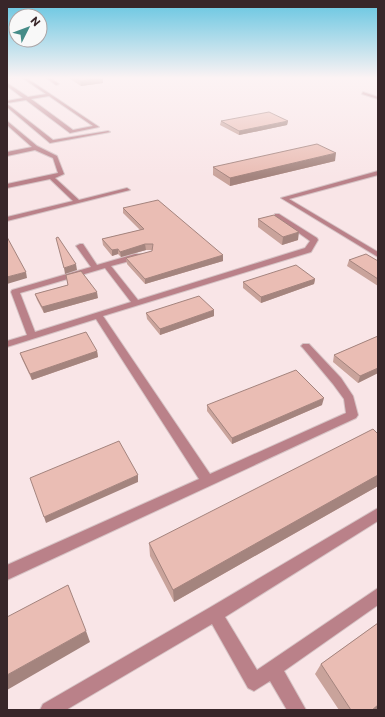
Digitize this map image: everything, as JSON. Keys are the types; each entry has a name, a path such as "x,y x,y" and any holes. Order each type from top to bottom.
{"lane":[{"path":"13,110 52,142 108,132"},
{"path":"43,110 72,132 97,127 72,110"},
{"path":"7,122 36,148 46,155 55,157 60,170 60,174 51,177 7,186"},
{"path":"7,154 36,148"},
{"path":"378,173 284,198 378,255"},
{"path":"51,177 78,202"},
{"path":"7,219 127,190"},
{"path":"7,344 308,250 314,240 277,215"},
{"path":"80,246 96,270"},
{"path":"32,336 14,292 96,270 149,253"},
{"path":"107,266 136,303"},
{"path":"98,315 208,482"},
{"path":"7,573 352,415 349,399 337,381 306,346"},
{"path":"49,710 215,614 378,514"},
{"path":"215,614 254,682 378,596"},
{"path":"273,669 297,710"}],"building":[{"path":"269,112 288,121 239,131 221,121"},
{"path":"317,144 336,153 230,178 213,167"},
{"path":"158,200 223,255 145,279 126,258 152,251 153,244 145,244 120,252 118,249 112,250 102,239 144,229 123,208"},
{"path":"274,215 299,232 283,237 258,219"},
{"path":"7,237 26,272 7,277"},
{"path":"58,237 76,264 64,268 56,238"},
{"path":"366,254 378,261 378,279 349,260"},
{"path":"296,265 315,279 261,297 243,282"},
{"path":"81,271 97,292 42,307 35,294 68,285 66,275"},
{"path":"199,296 214,310 160,329 146,313"},
{"path":"86,332 97,351 30,374 20,353"},
{"path":"378,336 378,368 360,376 334,355"},
{"path":"296,370 324,398 232,438 207,405"},
{"path":"373,429 378,434 378,475 173,590 149,543"},
{"path":"119,441 138,475 44,517 30,478"},
{"path":"68,585 86,631 7,675 7,617"},
{"path":"378,623 378,705 372,710 351,710 321,664"}]}
